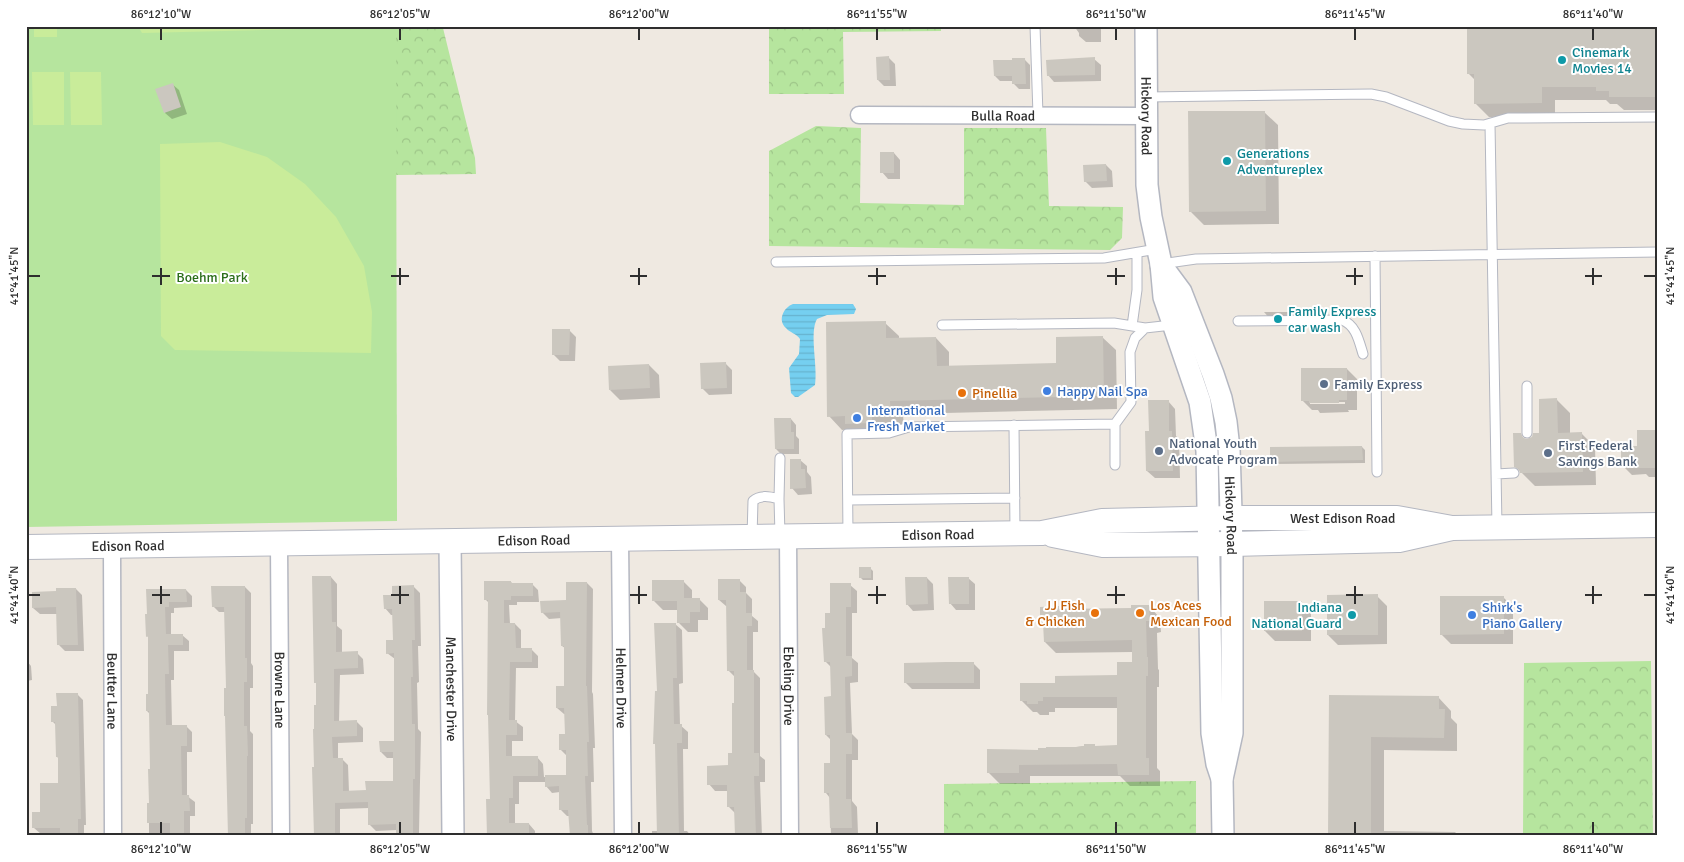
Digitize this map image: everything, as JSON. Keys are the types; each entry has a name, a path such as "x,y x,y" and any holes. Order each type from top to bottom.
{"main road":[{"name":"West Edison Road","path":"1220,519 1398,518 1452,528"},
{"name":"Edison Road","path":"26,547 1015,534 1042,533 1102,521 1220,519"},
{"name":"West Edison Road","path":"1221,544 1398,540 1452,528 1658,525"},
{"name":"Edison Road","path":"1042,533 1103,545 1221,544"}],"street":[{"name":"Hickory Road","path":"1146,26 1147,185 1152,255 1172,325 1193,378 1200,402 1207,452 1220,519 1221,544 1212,733 1217,764 1222,779 1223,836"},
{"name":"Bulla Road","path":"859,115 1038,115 1146,106"},
{"name":"Hickory Road","path":"1152,255 1181,292 1221,398 1229,449 1220,519"},
{"name":"Ebeling Drive","path":"784,536 790,836"},
{"name":"Helmen Drive","path":"620,539 623,836"},
{"name":"Manchester Drive","path":"450,541 453,836"},
{"name":"Browne Lane","path":"279,544 281,836"},
{"name":"Beutter Lane","path":"112,546 113,836"}],"lane":[{"path":"1035,26 1038,115"},
{"path":"1146,106 1371,94 1386,96 1457,123 1475,125 1490,124 1508,118 1658,117"},
{"path":"1490,124 1497,527"},
{"path":"776,262 1104,258 1152,255 1196,259 1658,252"},
{"path":"1132,326 1137,290 1152,255"},
{"path":"1375,256 1377,472"},
{"path":"1238,321 1342,320 1352,326 1364,354"},
{"path":"942,325 1114,323 1145,328 1172,325"},
{"path":"1115,465 1115,424 1130,404 1130,352 1135,338 1145,328"},
{"path":"1526,386 1527,433"},
{"path":"848,535 847,434 889,433 909,427 1115,424"},
{"path":"1014,425 1015,534"},
{"path":"780,458 779,499 784,536"},
{"path":"1496,474 1514,473"},
{"path":"752,537 753,501 757,497 770,496 779,499"},
{"path":"848,500 1015,498"}],"green space":[{"name":"Boehm Park","path":"26,26 396,26 397,521 26,527"},
{"path":"34,26 57,26 57,37 34,37"},
{"path":"138,26 342,26 341,28 142,33"},
{"path":"396,26 396,28 443,28 475,158 476,174 396,175 386,162"},
{"path":"396,26 706,26 396,28"},
{"path":"769,26 941,26 941,31 843,32 844,94 769,94"},
{"path":"32,72 64,72 64,125 33,125"},
{"path":"70,72 101,72 102,125 71,125"},
{"path":"816,126 861,128 860,203 964,205 964,128 1046,128 1049,206 1123,207 1122,238 1110,250 769,246 769,151"},
{"path":"220,142 267,157 305,184 336,217 364,266 372,312 371,353 175,350 161,336 160,144"},
{"path":"1651,661 1653,836 1523,836 1524,663"},
{"path":"1196,781 1196,836 944,836 944,784"}],"water":[{"path":"793,304 853,304 856,309 854,314 827,315 817,319 814,333 815,385 798,397 791,393 789,368 799,354 800,339 783,325 782,321 784,311"}],"building":[{"name":"Cinemark Movies 14","path":"1467,26 1658,26 1658,97 1609,97 1609,91 1596,91 1596,87 1542,87 1542,103 1474,104 1474,74 1467,74"},
{"path":"889,56 890,80 877,80 876,57"},
{"path":"1095,57 1095,75 1047,76 1046,60"},
{"path":"1012,58 1025,58 1026,84 1012,84 1012,76 994,76 993,60 1012,60"},
{"path":"173,83 181,107 164,113 155,89"},
{"name":"Generations Adventureplex","path":"1188,111 1265,111 1266,211 1189,212"},
{"path":"880,152 894,152 894,173 880,173"},
{"path":"1106,164 1107,181 1084,182 1083,165"},
{"path":"886,321 886,338 936,337 937,366 1056,363 1056,337 1103,336 1104,396 890,401 891,415 872,415 872,423 845,424 845,416 827,417 826,322"},
{"path":"552,329 570,329 569,355 552,355"},
{"path":"726,362 727,388 701,389 700,363"},
{"path":"649,364 650,388 609,390 608,366"},
{"name":"Family Express","path":"1301,368 1347,368 1347,400 1339,400 1339,403 1309,403 1309,401 1301,401"},
{"name":"First Federal Savings Bank","path":"1557,398 1558,433 1582,432 1583,472 1520,473 1519,469 1514,467 1513,433 1521,433 1523,438 1527,439 1532,437 1533,433 1539,433 1539,399"},
{"name":"National Youth Advocate Program","path":"1148,400 1169,400 1169,431 1172,431 1173,471 1146,471 1145,431 1149,431"},
{"path":"774,418 791,418 791,432 794,432 794,449 775,449"},
{"path":"1637,430 1658,430 1658,468 1638,468 1638,465 1621,465 1621,446 1637,446"},
{"path":"1362,446 1363,460 1270,462 1270,447"},
{"path":"790,459 801,459 801,469 805,469 806,488 790,489"},
{"path":"859,567 871,567 871,578 859,578"},
{"path":"312,576 331,576 332,622 336,622 336,652 358,651 358,668 334,669 334,721 357,720 357,736 332,737 333,758 343,758 343,791 366,790 365,781 393,781 393,752 380,752 379,741 394,741 394,653 386,654 386,640 393,640 392,609 384,609 383,595 392,595 392,586 414,585 415,640 412,640 413,677 411,677 412,724 415,724 413,836 396,836 396,824 368,825 368,802 335,803 335,836 314,836 312,767 314,767 313,729 316,683 314,683"},
{"path":"905,577 927,577 928,604 906,605"},
{"path":"948,577 969,577 969,604 949,604"},
{"path":"718,579 740,579 740,592 746,592 746,613 752,613 752,626 747,626 747,670 754,670 754,753 759,753 759,776 754,776 756,836 735,836 734,807 727,807 727,785 707,785 707,766 728,765 728,753 732,753 734,671 727,671 726,600 718,600"},
{"path":"652,580 684,580 684,598 700,598 700,612 690,612 690,623 677,623 677,601 652,601"},
{"path":"484,581 533,583 533,596 511,596 511,600 504,600 504,623 515,623 516,648 532,648 532,662 510,662 509,720 517,720 517,735 506,735 506,756 538,756 538,776 513,776 513,798 509,798 509,823 529,823 529,836 487,836 486,799 490,799 487,715 488,600 484,600"},
{"path":"566,582 587,582 586,686 589,742 587,742 588,776 585,776 588,836 570,836 568,810 559,810 559,786 545,787 545,775 566,775 566,750 559,750 559,734 565,734 564,708 556,708 556,686 564,686 564,646 561,646 560,612 541,613 540,601 566,600"},
{"path":"830,583 851,583 851,607 846,607 846,656 852,656 852,676 845,677 846,733 852,733 852,754 846,754 846,799 851,799 852,828 830,828 829,793 824,793 824,763 830,763 830,735 825,735 824,697 831,696 830,662 824,662 822,628 825,628 825,613 830,613"},
{"path":"211,586 245,586 247,682 244,682 244,726 247,726 248,756 245,836 228,836 224,716 224,688 226,688 224,607 212,607"},
{"path":"56,588 76,588 78,645 57,645 56,607 32,608 32,592 56,591"},
{"path":"146,589 186,589 187,602 169,602 169,607 165,607 166,634 183,634 183,645 168,645 169,674 165,674 166,725 187,725 187,746 181,746 182,795 189,795 190,811 184,811 184,836 170,836 170,823 147,823 147,803 149,803 148,769 150,769 149,711 146,711 146,694 148,694 148,636 146,637"},
{"name":"Indiana National Guard","path":"1378,594 1378,635 1327,635 1327,595"},
{"name":"Shirk's Piano Gallery","path":"1440,596 1504,596 1504,634 1440,635"},
{"path":"1264,601 1302,601 1302,631 1264,631"},
{"path":"1131,605 1149,605 1150,621 1146,621 1148,676 1146,676 1146,758 1149,758 1149,775 1118,775 1117,764 1019,765 1019,773 987,773 987,749 1038,750 1038,748 1046,747 1077,747 1084,746 1084,744 1095,744 1095,746 1117,745 1117,697 1043,697 1043,701 1038,701 1038,704 1027,704 1027,701 1020,701 1020,683 1055,683 1055,676 1117,675 1117,662 1132,662 1132,640 1044,642 1043,623 1040,623 1040,607 1059,606 1059,609 1131,608"},
{"path":"654,623 676,623 677,678 673,678 674,724 682,724 682,743 677,743 679,836 657,836 655,744 653,744 655,691 657,691"},
{"path":"974,662 974,683 904,683 904,663"},
{"path":"56,693 78,693 81,819 78,819 78,836 60,836 60,828 32,828 32,812 40,812 40,783 58,783 55,722 51,722 51,706 57,706"},
{"path":"1329,695 1439,696 1439,709 1445,709 1444,738 1371,737 1371,836 1328,836"}],"place":[{"name":"Cinemark Movies 14","path":"1562,60"},
{"name":"Generations Adventureplex","path":"1227,161"},
{"name":"Family Express car wash","path":"1278,319"},
{"name":"Family Express","path":"1324,384"},
{"name":"Happy Nail Spa","path":"1047,391"},
{"name":"Pinellia","path":"962,393"},
{"name":"International Fresh Market","path":"857,418"},
{"name":"National Youth Advocate Program","path":"1159,451"},
{"name":"First Federal Savings Bank","path":"1548,453"},
{"name":"JJ Fish & Chicken","path":"1095,613"},
{"name":"Los Aces Mexican Food","path":"1140,613"},
{"name":"Indiana National Guard","path":"1352,615"},
{"name":"Shirk's Piano Gallery","path":"1472,615"}]}
